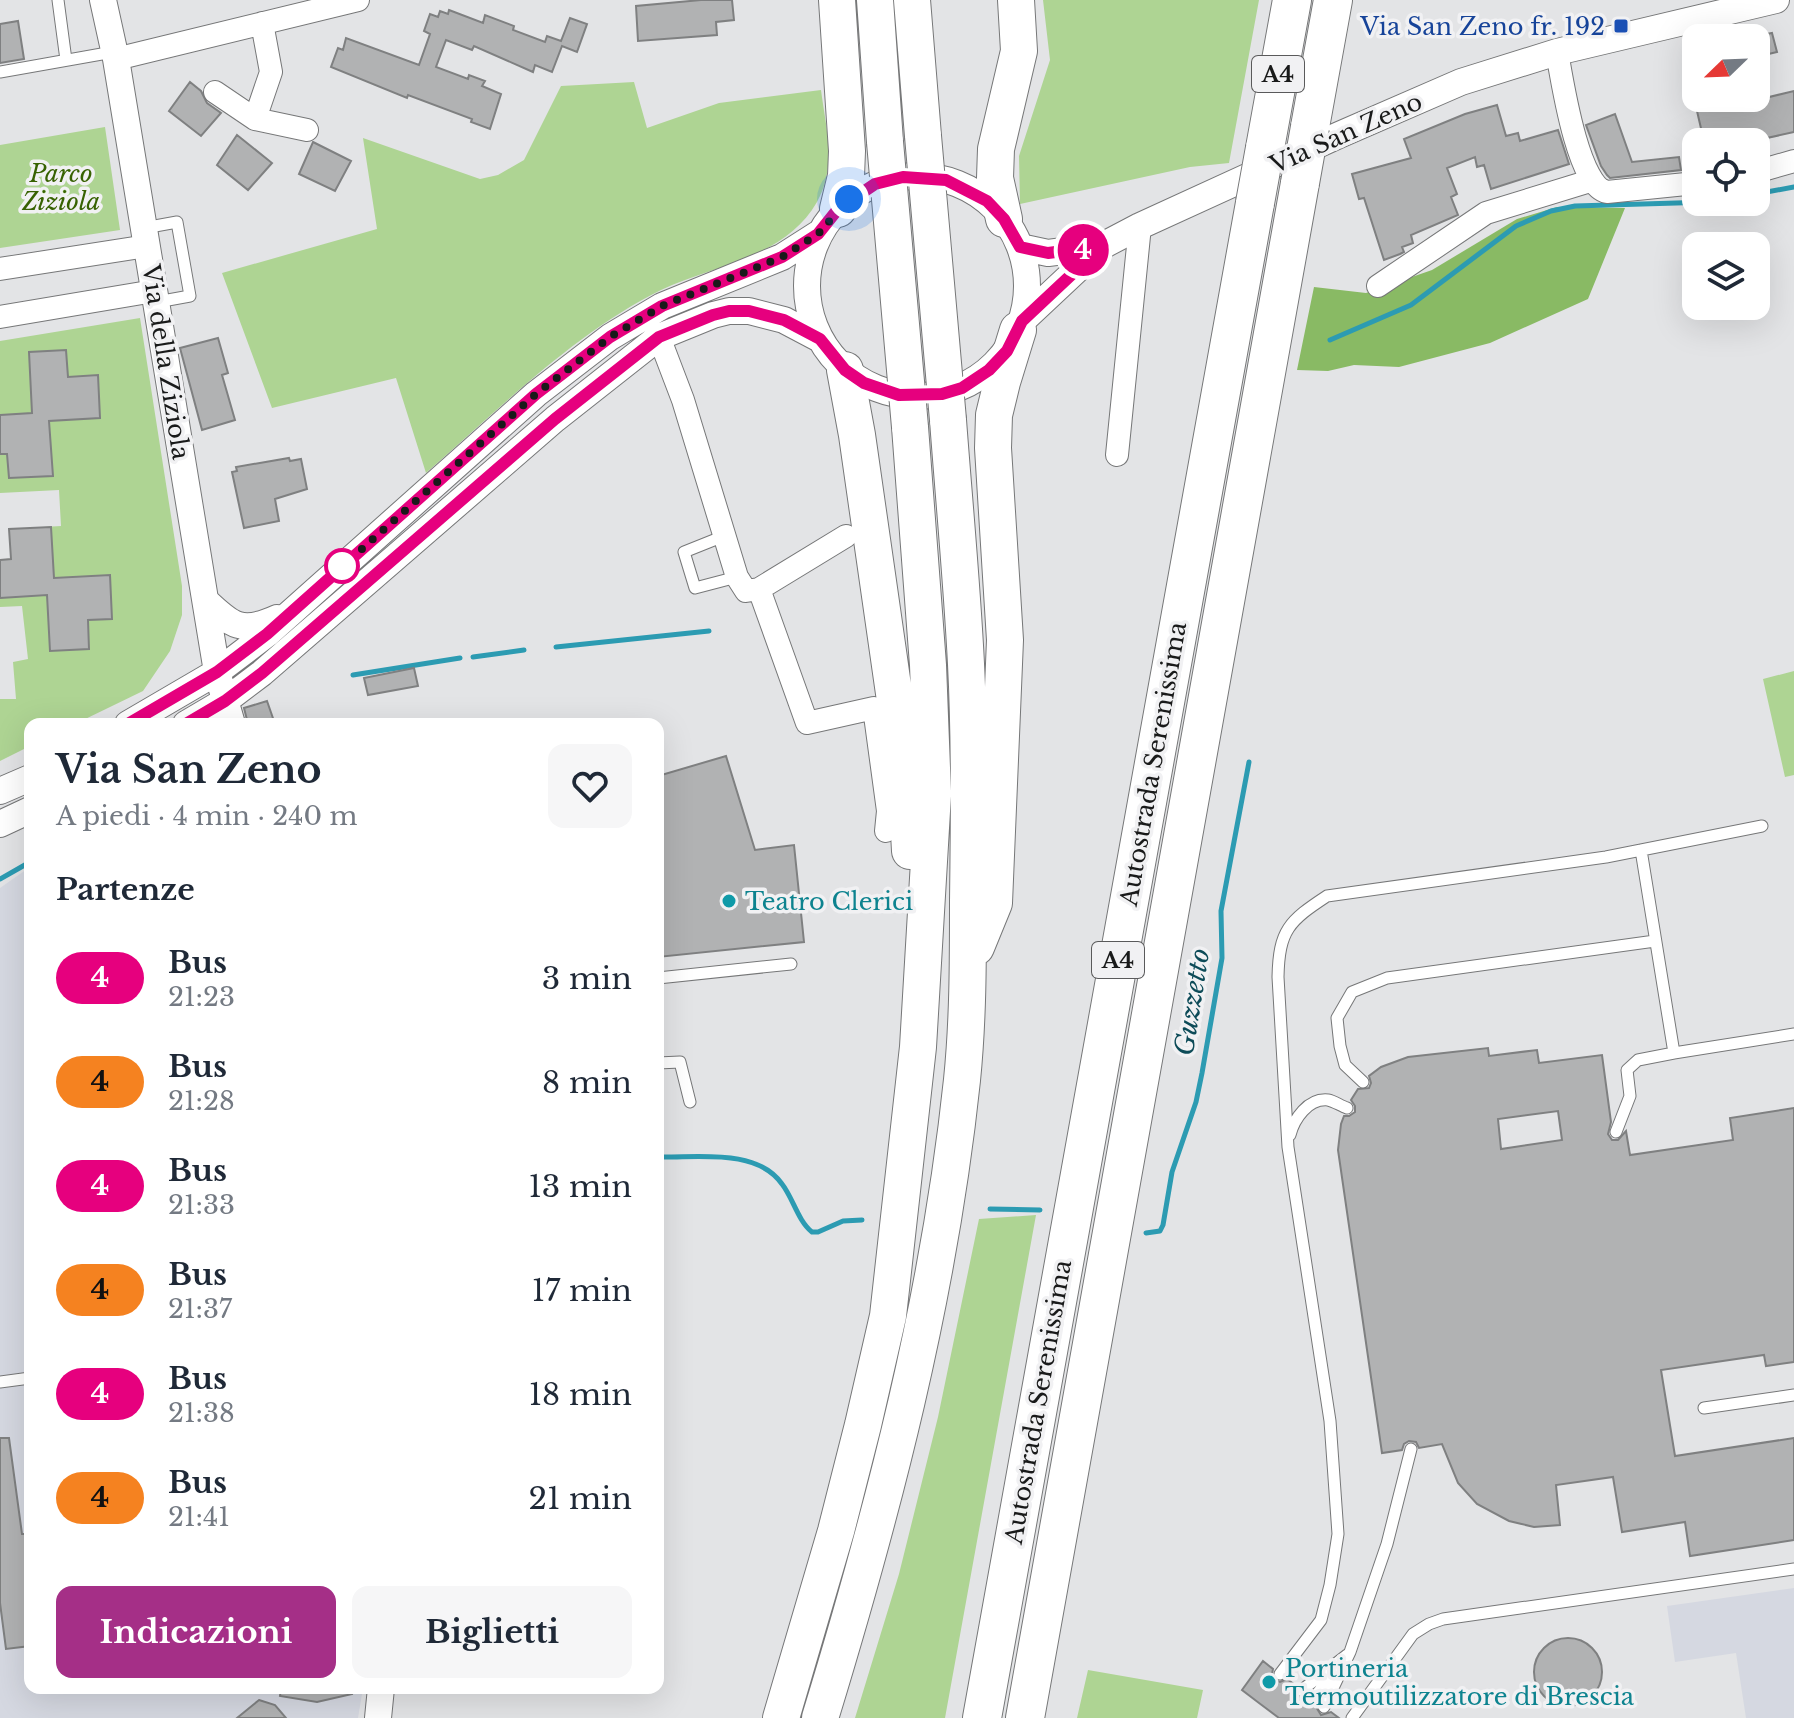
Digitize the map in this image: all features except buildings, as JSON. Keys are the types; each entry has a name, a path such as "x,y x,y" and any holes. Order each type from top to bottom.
{"highway":[{"path":"828,221 846,176 837,0"},
{"path":"781,1718 836,1531 888,1316 922,984 933,794 928,665 875,0"},
{"path":"820,1718 874,1537 932,1285 945,1215 962,1078 969,964 970,798 966,679 948,420 912,0"},
{"path":"1012,233 995,178 996,149 1019,51 1016,0"},
{"name":"Autostrada Serenissima","path":"982,1718 1292,0"},
{"name":"Autostrada Serenissima","path":"1025,1718 1333,0"},
{"path":"969,964 994,903 1005,640 993,448 994,415 1020,325"},
{"path":"845,370 906,777 914,947 922,984"}],"street":[{"name":"Via della Ziziola","path":"103,0 115,56 217,672 228,713"},
{"path":"115,56 358,0"},
{"name":"Via San Zeno","path":"1020,325 1102,246 1431,94 1510,65 1557,52 1776,0"},
{"path":"255,119 271,72 262,23"},
{"path":"1557,52 1572,129 1590,181 1599,191 1682,184"},
{"path":"215,92 255,119 307,130"},
{"path":"1770,168 1794,161"},
{"path":"138,718 217,672 291,612 536,394 610,337 662,306 782,257 875,184 903,177 946,180 987,201 1012,233"},
{"path":"1378,286 1486,213 1590,181"},
{"name":"Via San Zeno","path":"828,221 808,272 808,303 820,339 845,370 864,383 899,395 942,394 962,388 989,370 1007,351 1020,325 1027,298 1027,274 1012,233"},
{"path":"1117,455 1140,226"},
{"name":"Via San Zeno","path":"1012,233 1048,253 1102,246"},
{"path":"0,269 145,237"},
{"path":"0,317 155,297"},
{"name":"Via San Zeno","path":"228,713 262,673 555,419 659,337 713,315 749,311 784,320 820,339"},
{"path":"659,337 683,400 737,577 746,591 759,589 846,536"},
{"path":"759,589 807,723 874,708 888,811 886,831"},
{"path":"206,601 226,620 242,628 261,625 291,612"},
{"path":"0,791 24,781"},
{"path":"0,824 24,813"},
{"path":"378,1718 380,1694"}],"lane":[{"path":"58,0 66,60"},
{"path":"0,72 66,60 115,56"},
{"path":"145,237 177,222 190,296 155,297"},
{"path":"724,536 684,552 695,588 737,577"},
{"path":"1280,1674 1321,1620 1338,1534 1330,1421 1288,1147 1278,953 1284,934 1297,916 1327,896 1641,850 1762,826"},
{"path":"1641,850 1674,1053"},
{"path":"1363,1082 1345,1065 1340,1046 1337,1018 1352,992 1387,978 1655,941"},
{"path":"664,977 791,964"},
{"path":"1616,1132 1630,1096 1627,1070 1638,1060 1794,1034"},
{"path":"664,1063 680,1062 690,1102"},
{"path":"1288,1147 1293,1122 1305,1109 1328,1100 1347,1108"},
{"path":"0,1382 24,1379"},
{"path":"1704,1408 1794,1395"},
{"path":"1324,1707 1350,1652 1387,1544 1411,1449"},
{"path":"1352,1718 1413,1634 1443,1619 1794,1569"},
{"path":"1302,1690 1350,1652"},
{"path":"1313,1699 1350,1652"}],"shaded area":[{"path":"24,871 24,1694 362,1694 358,1718 0,1718 0,888"},
{"path":"1794,1588 1794,1718 1746,1718 1736,1653 1675,1662 1667,1606"}],"green space":[{"path":"1043,0 1259,0 1229,163 1190,167 1020,204 1019,156 1050,60"},
{"path":"634,82 647,128 719,103 821,90 828,161 827,175 817,202 803,221 768,248 661,290 598,328 538,374 426,473 396,378 272,408 222,273 377,229 363,138 480,179 498,175 524,160 561,86"},
{"name":"Parco Ziziola","path":"105,127 120,230 0,248 0,145"},
{"path":"1557,207 1625,208 1588,299 1490,343 1399,367 1354,365 1328,371 1297,370 1314,287 1366,293 1432,270 1517,219"},
{"path":"140,318 182,586 182,615 170,651 143,691 87,718 24,718 24,749 0,761 0,699 16,699 13,662 28,659 22,606 0,607 0,560 11,559 9,529 61,526 59,490 0,493 0,341"},
{"path":"1794,671 1794,775 1785,777 1763,679"},
{"path":"1036,1215 945,1718 855,1718 899,1574 938,1417 979,1219"},
{"path":"1088,1670 1203,1690 1197,1718 1077,1718"}],"waterway":[{"path":"1770,191 1794,187"},
{"path":"1330,340 1411,305 1516,226 1551,211 1575,206 1682,203"},
{"path":"556,647 709,631"},
{"path":"473,657 524,650"},
{"path":"353,675 460,658"},
{"name":"Guzzetto","path":"1146,1233 1160,1231 1163,1225 1172,1172 1196,1102 1222,958 1221,911 1249,762"},
{"path":"0,879 24,865"},
{"name":"Guzzetto","path":"664,1157 726,1157 758,1165 782,1184 812,1232 843,1221 862,1220"},
{"name":"Guzzetto","path":"990,1209 1040,1210"}],"bus line":[{"name":"4","path":"138,718 217,672 267,634 536,394 610,337 662,306 782,257 818,234 849,199 875,184 903,177 946,180 987,201 1004,219 1020,247 1048,253 1102,246 1022,321 1007,351 989,370 962,388 942,394 899,395 864,383 845,370 820,339 784,320 749,311 713,315 659,337 555,419 262,673 196,718"}],"place":[{"name":"Via San Zeno fr. 192","path":"1621,26"},
{"name":"Teatro Clerici","path":"729,901"},
{"name":"Portineria Termoutilizzatore di Brescia","path":"1269,1682"}],"route":[{"path":"342,566 336,572 536,394 610,337 662,306 782,257 818,234 849,199"}]}
